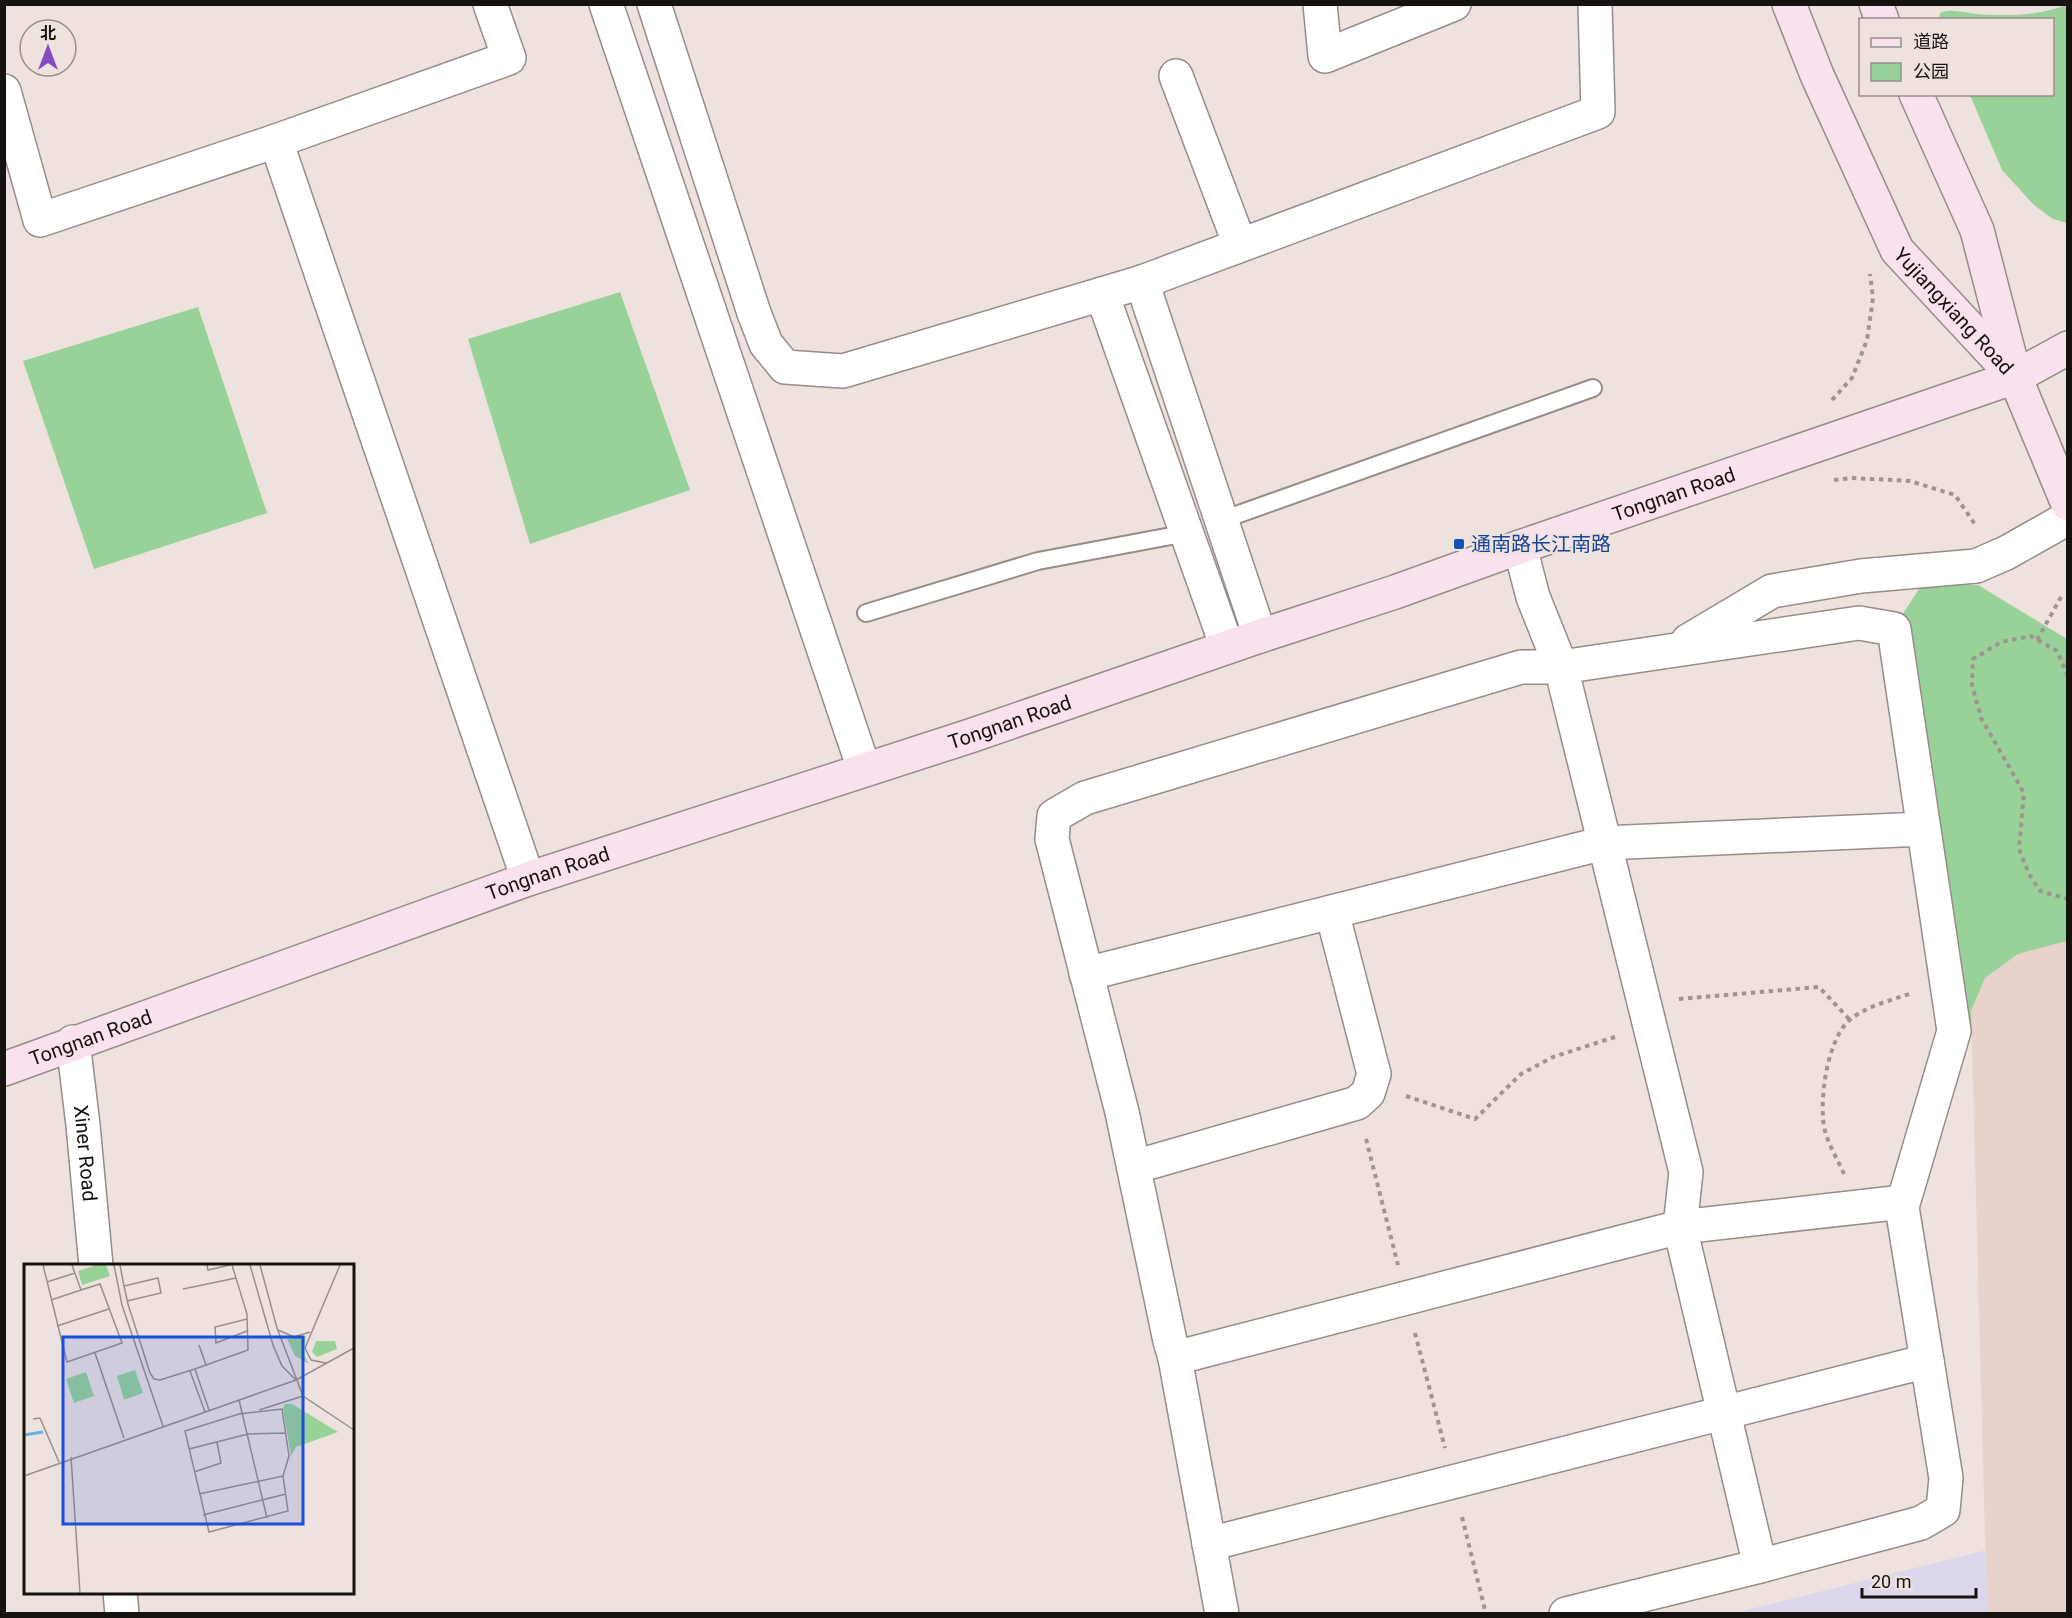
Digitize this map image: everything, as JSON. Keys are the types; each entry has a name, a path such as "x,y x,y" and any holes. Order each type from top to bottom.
{"street":[{"path":"4,91 40,220 276,141 508,58 489,4"},
{"path":"606,4 864,769"},
{"path":"654,4 754,314 766,344 785,367 843,371 1142,282 1599,112 1595,4"},
{"path":"1320,4 1324,56 1454,4"},
{"name":"Yujiangxiang Road","path":"1789,4 1817,75 1898,250 2015,377"},
{"path":"1176,76 1240,244"},
{"name":"Yujiangxiang Road","path":"1917,96 1977,230 2015,377"},
{"path":"276,141 528,879"},
{"path":"1142,282 1260,636"},
{"path":"1101,294 1227,647"},
{"name":"Tongnan Road","path":"4,1069 73,1042 528,879 970,736 1227,647 1395,592 2015,377 2067,348"},
{"path":"2015,377 2067,504"},
{"path":"1673,649 1772,591 1861,576 1976,566 2006,553 2067,518"},
{"path":"1520,547 1533,597 1560,667 1686,1172 1680,1227 1760,1566"},
{"path":"1222,1614 1175,1358 1134,1167 1052,839 1054,816 1085,798 1521,667 1560,667 1859,622 1894,629 1945,983 1954,1031 1902,1207 1946,1478 1943,1510 1921,1523 1566,1614"},
{"path":"1086,974 1604,843 1923,829"},
{"path":"1134,1167 1364,1094 1374,1074 1332,912"},
{"name":"Xiner Road","path":"73,1042 96,1264"},
{"path":"1175,1358 1680,1227 1903,1202"},
{"path":"1209,1544 1927,1361"},
{"path":"120,1594 122,1614"}],"lane":[{"path":"1222,520 1593,388"},
{"path":"866,613 1038,561 1187,533"}],"path":[{"path":"1826,408 1852,378 1867,340 1873,298 1869,265"},
{"path":"2037,640 2061,597"},
{"path":"2067,676 2057,651 2031,636 2001,642 1973,659 1972,685 1981,718 2024,793 2019,849 2029,874 2040,891 2067,899"},
{"path":"1859,1207 1825,1131 1826,1069 1835,1041 1850,1020 1869,1008 1945,983"},
{"path":"1486,1614 1406,1298 1364,1094 1475,1119 1521,1074 1553,1058 1613,1038 1660,1000 1819,987 1850,1020"}],"shaded area":[{"path":"2067,941 2067,1613 1987,1613 1971,1011 1985,978 2018,954"},
{"path":"1986,1550 1987,1613 1734,1613"}],"green space":[{"path":"2068,5 2067,223 2053,219 2034,205 2002,170 1970,96 2054,96 2054,18 1939,18 1940,13 1949,11 2011,15"},
{"path":"620,292 690,490 530,544 468,339"},
{"path":"198,307 267,513 94,569 23,361"},
{"path":"1923,583 1978,585 2067,639 2067,941 2018,954 1985,978 1971,1011 1972,1034 1966,1036 1900,618"}],"place":[{"name":"通南路长江南路","path":"1459,544"}]}
